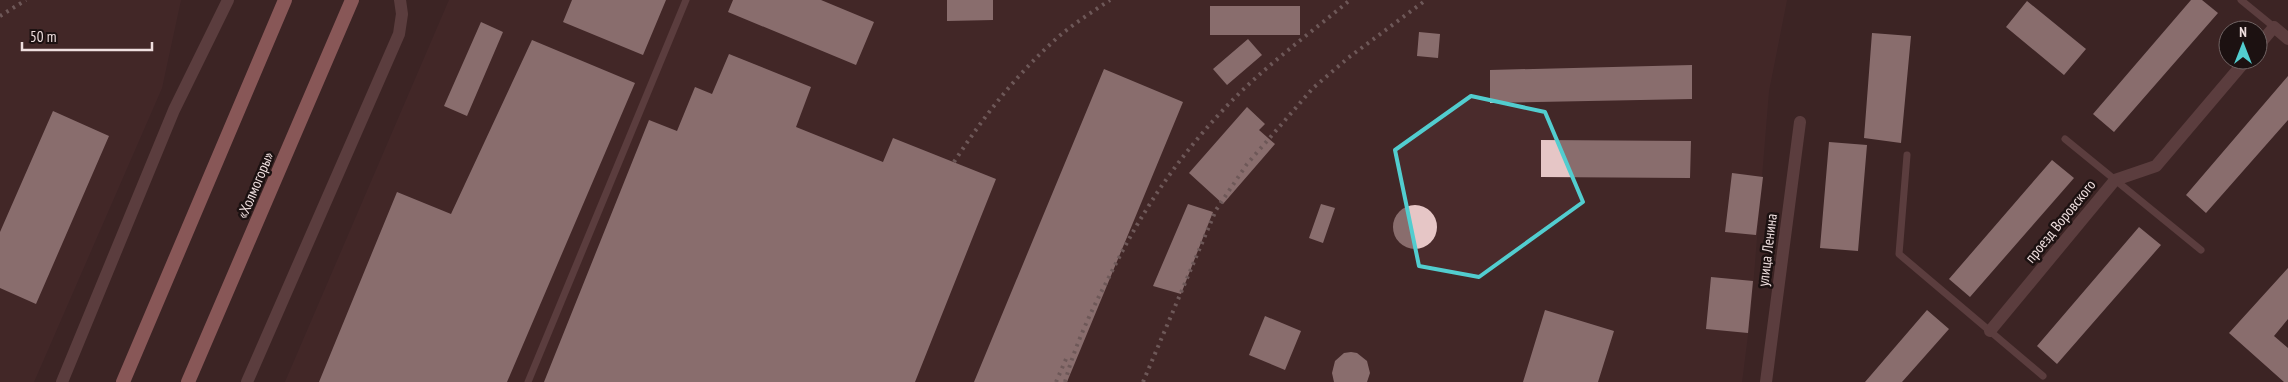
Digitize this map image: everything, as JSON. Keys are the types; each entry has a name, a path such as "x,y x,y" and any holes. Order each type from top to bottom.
{"highway":[{"path":"123,382 285,0"},
{"name":"«Холмогоры»","path":"188,382 352,0"}],"street":[{"path":"62,382 174,110 228,0"},
{"path":"247,382 399,34 402,14 400,0"},
{"path":"2268,34 2274,27 2288,39"},
{"name":"проезд Воровского","path":"1990,331 2115,180 2156,166 2238,70"},
{"name":"улица Ленина","path":"1766,382 1800,122"}],"lane":[{"path":"528,382 686,0"},
{"path":"2241,0 2274,27"},
{"path":"2065,139 2201,250"},
{"path":"1907,155 1899,254 2043,376"}],"highlighted area":[{"path":"1471,96 1545,112 1583,202 1479,277 1419,266 1395,150"}],"shaded area":[{"path":"0,0 181,0 162,88 34,382 0,382"},
{"path":"449,0 1787,0 1769,91 1751,311 1742,382 285,382"}],"building":[{"path":"572,0 666,0 643,55 563,22"},
{"path":"733,0 821,0 874,22 856,65 728,12"},
{"path":"947,0 993,0 993,20 947,21"},
{"path":"2191,0 2202,0 2218,13 2114,132 2093,114"},
{"path":"2027,1 2086,49 2064,75 2006,27"},
{"path":"1210,6 1300,6 1300,35 1210,35"},
{"path":"481,22 503,32 467,116 444,106"},
{"path":"1419,32 1440,34 1438,58 1417,56"},
{"path":"1872,33 1911,36 1901,143 1864,138"},
{"path":"1248,39 1262,55 1227,85 1213,69"},
{"path":"532,40 635,83 507,382 319,382 397,192 451,214"},
{"path":"729,54 811,87 796,127 883,162 893,138 996,179 915,382 544,382 649,120 677,131 695,87 712,94"},
{"path":"1692,65 1692,99 1490,103 1490,70"},
{"path":"1104,69 1183,102 1067,382 974,382"},
{"path":"2288,76 2288,120 2206,213 2186,195"},
{"path":"1247,107 1265,124 1259,130 1275,144 1223,204 1189,173"},
{"path":"53,111 109,136 36,304 0,288 0,232"},
{"path":"1541,140 1691,141 1690,178 1541,177"},
{"path":"1829,142 1867,145 1858,251 1820,248"},
{"path":"2052,160 2074,178 1970,297 1949,279"},
{"path":"1732,173 1763,177 1756,235 1725,232"},
{"path":"1188,204 1213,212 1181,294 1153,286"},
{"path":"1321,204 1335,208 1323,243 1309,238"},
{"path":"1415,205 1427,209 1433,215 1437,227 1433,239 1427,245 1415,249 1403,245 1397,239 1393,227 1397,215 1403,209"},
{"path":"2139,227 2161,245 2057,364 2037,346"},
{"path":"2288,268 2288,319 2274,336 2288,348 2288,382 2284,382 2229,333"},
{"path":"1711,277 1753,281 1748,333 1706,329"},
{"path":"1545,310 1614,331 1598,382 1523,382"},
{"path":"1927,310 1949,329 1902,382 1865,382"},
{"path":"1265,316 1301,331 1285,370 1249,355"},
{"path":"1344,353 1357,353 1367,361 1370,373 1367,382 1334,382 1332,373 1335,361"}],"railway":[{"path":"0,16 26,0"},
{"path":"954,162 977,128 1014,81 1063,33 1110,0"},
{"path":"1065,382 1079,341 1102,290 1133,231 1174,169 1206,129 1238,94 1269,66 1350,0"},
{"path":"1143,382 1216,210 1247,164 1313,88 1348,58 1426,0"},
{"path":"1056,382 1066,359"}]}
